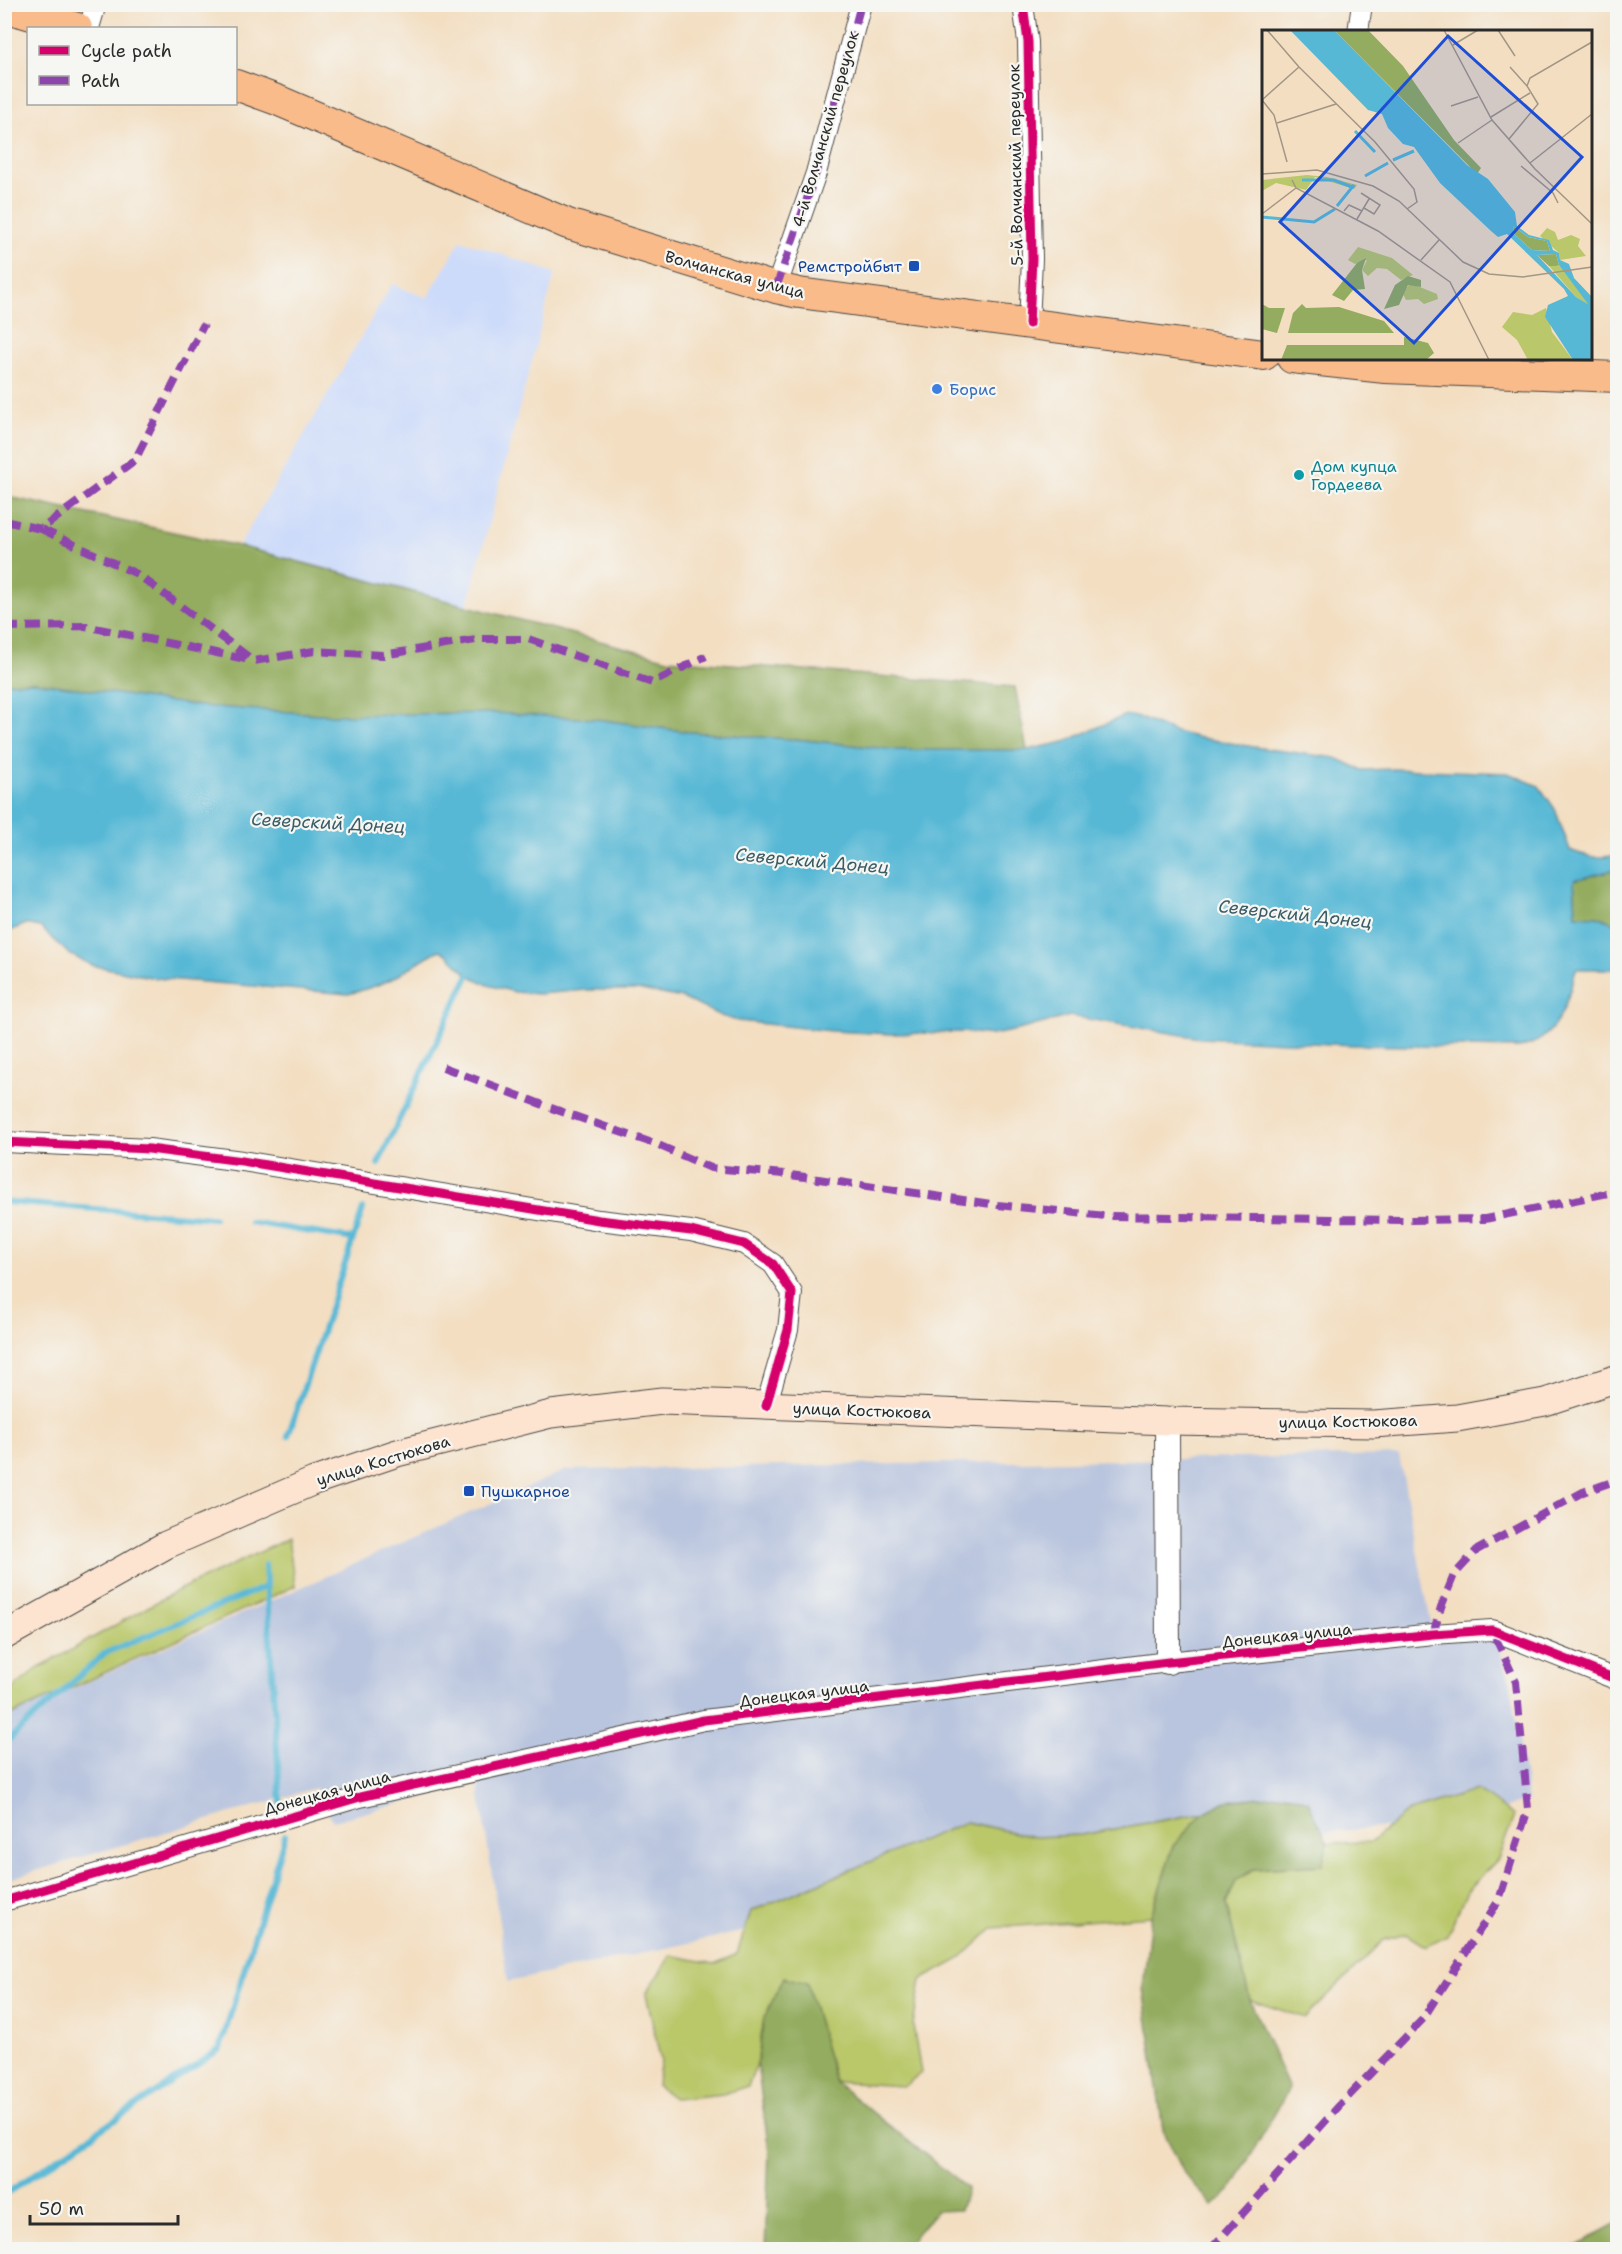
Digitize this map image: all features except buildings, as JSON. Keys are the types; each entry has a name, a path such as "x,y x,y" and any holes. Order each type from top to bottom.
{"main road":[{"path":"4,7 74,27"},
{"name":"Волчанская улица","path":"237,85 278,100 568,224 776,288 799,293 1262,355"},
{"path":"1314,360 1385,368 1617,377"},
{"name":"улица Костюкова","path":"4,1636 166,1545 314,1481 397,1453 550,1414 662,1401 1167,1421 1373,1424 1457,1418 1545,1402 1617,1378"}],"street":[{"path":"89,27 96,4"},
{"name":"4-й Волчанский переулок","path":"776,288 816,173 861,4"},
{"name":"5-й Волчанский переулок","path":"1023,4 1028,42 1032,259 1029,324"},
{"path":"1358,30 1362,4"},
{"path":"4,1142 149,1149 352,1178 599,1220 691,1231 744,1244 773,1263 792,1293 788,1330 766,1406"},
{"path":"1167,1421 1168,1662"},
{"name":"Донецкая улица","path":"4,1901 360,1797 704,1720 1168,1662 1433,1634 1492,1630 1617,1680"}],"shaded area":[{"path":"461,240 555,273 467,606 239,546 392,284 427,298"},
{"path":"1399,1455 1433,1634 1492,1630 1511,1683 1528,1800 1469,1822 902,1860 768,1926 508,1982 478,1783 333,1821 315,1788 5,1880 4,1719 566,1470"}],"green space":[{"path":"4,496 239,546 668,659 1015,687 1027,750 898,750 804,740 689,732 595,719 445,713 392,716 334,715 200,706 34,682 5,683"},
{"path":"1617,869 1617,924 1597,916 1576,915 1574,880"},
{"path":"288,1539 295,1586 5,1718 5,1695 37,1669 178,1590"},
{"path":"1477,1790 1514,1816 1498,1859 1467,1891 1447,1936 1426,1947 1406,1934 1384,1940 1305,2018 1250,2000 1226,1904 1236,1881 1255,1869 1322,1865 1328,1843 1371,1842 1407,1812"},
{"path":"1286,1794 1308,1801 1328,1843 1322,1865 1254,1869 1236,1881 1226,1904 1250,2000 1289,2089 1231,2190 1213,2206 1184,2173 1163,2130 1143,1988 1151,1916 1173,1846 1203,1813 1226,1801"},
{"path":"1203,1813 1173,1846 1151,1916 993,1928 960,1959 921,1980 913,2025 921,2073 904,2086 835,2082 807,1984 764,2018 757,2064 748,2086 723,2094 675,2099 656,2085 661,2062 646,1994 671,1955 715,1964 737,1954 751,1911 966,1822 1035,1837 1081,1835"},
{"path":"784,1977 807,1983 835,2082 967,2188 960,2210 936,2211 904,2249 765,2249 769,2151 757,2064 764,2018"},
{"path":"1617,2224 1617,2249 1570,2249"}],"water":[{"name":"Северский Донец","path":"34,682 200,706 334,715 493,713 595,719 689,732 804,740 898,750 1027,750 1064,742 1126,715 1196,737 1336,758 1362,770 1508,773 1539,786 1555,809 1570,850 1593,857 1617,855 1617,869 1574,880 1576,915 1597,916 1617,924 1617,969 1576,969 1565,1006 1556,1024 1540,1040 1520,1048 1355,1045 1200,1038 1070,1016 992,1035 965,1032 891,1034 831,1031 738,1021 721,1016 682,998 641,990 587,990 538,994 515,992 488,985 468,975 440,950 389,980 348,994 155,978 91,965 69,954 40,927 26,924 5,933 5,683"}],"waterway":[{"path":"378,1164 471,970"},
{"path":"4,1202 214,1218"},
{"path":"288,1436 363,1209"},
{"path":"250,1222 353,1239"},
{"path":"265,1565 281,1809"},
{"path":"4,1744 105,1653 267,1586"},
{"path":"4,2195 220,2049 285,1835"}],"marked path":[{"path":"776,288 816,173 861,4"},
{"path":"4,521 41,529 135,460 204,324"},
{"path":"41,529 137,574 254,661 314,651 383,655 482,639 528,639 652,683 706,656"},
{"path":"4,627 85,626 250,660"},
{"path":"443,1067 658,1145 711,1168 784,1174 998,1205 1106,1216 1485,1219 1618,1191"},
{"path":"1433,1634 1454,1575 1477,1550 1583,1492 1618,1480"},
{"path":"1210,2250 1339,2106 1422,2020 1499,1900 1528,1809 1516,1682 1492,1630"}],"cycle path":[{"path":"1023,4 1028,42 1032,259 1029,324"},
{"path":"4,1142 149,1149 242,1161 599,1220 691,1231 744,1244 773,1264 792,1293 788,1330 766,1406"},
{"path":"4,1901 360,1797 704,1720 1168,1662 1433,1634 1492,1630 1618,1680"}],"place":[{"name":"Ремстройбыт","path":"914,266"},
{"name":"Борис","path":"937,389"},
{"name":"Дом купца Гордеева","path":"1299,475"},
{"name":"Пушкарное","path":"469,1491"}]}
